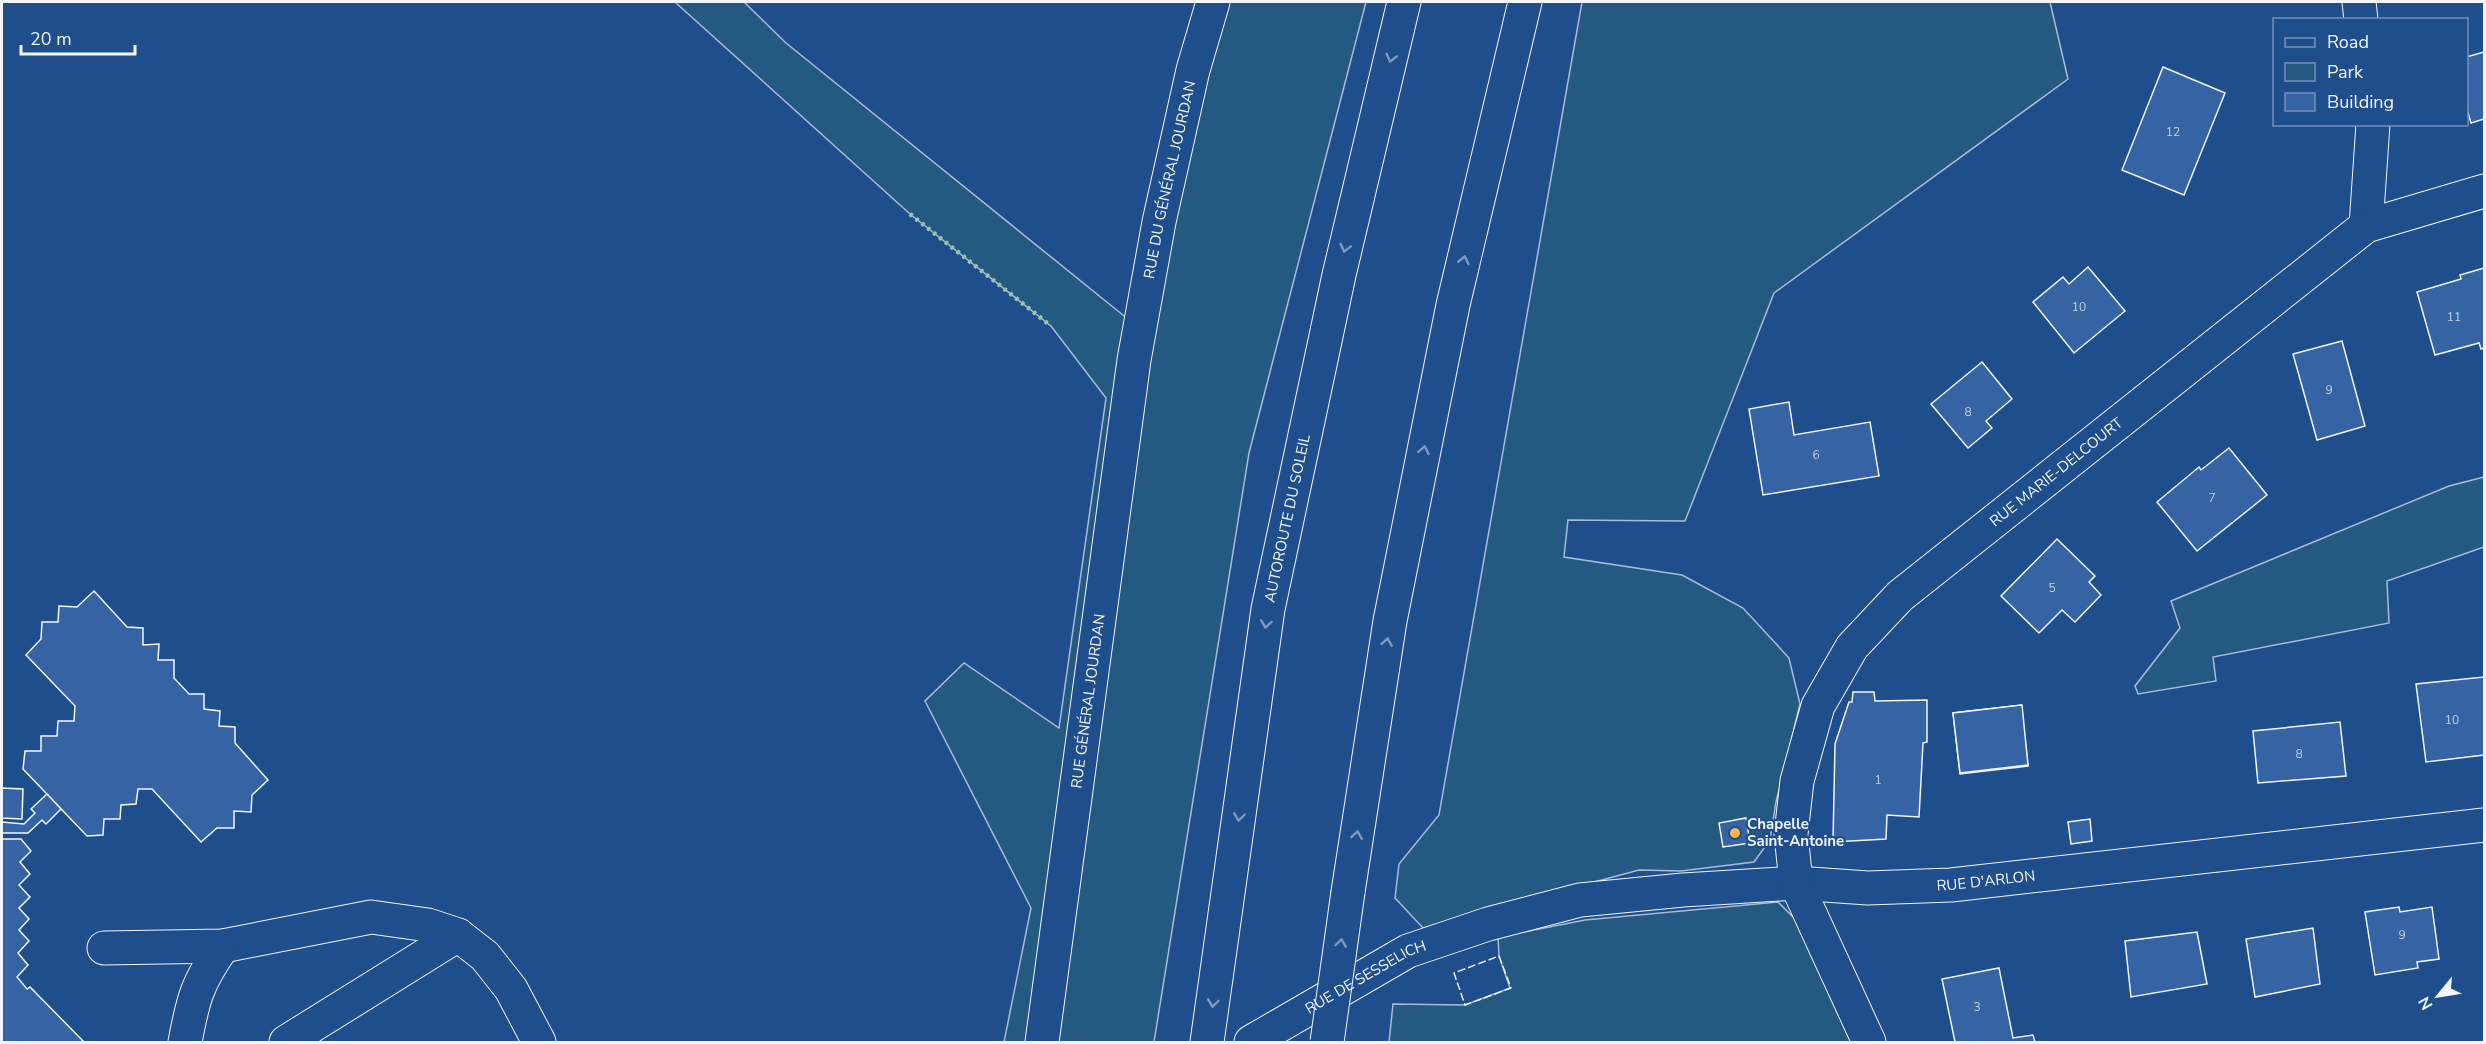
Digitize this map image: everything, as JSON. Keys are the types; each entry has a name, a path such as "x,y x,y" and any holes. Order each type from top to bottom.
{"main road":[{"name":"RUE DU GÉNÉRAL JOURDAN","path":"1134,360 1159,222 1193,70 1213,2"},
{"name":"AUTOROUTE DU SOLEIL","path":"1207,1042 1268,609 1339,275 1404,2"},
{"path":"1327,1042 1392,609 1453,305 1525,2"},
{"path":"2359,2 2361,18"},
{"path":"2366,226 2373,126"},
{"name":"RUE MARIE-DELCOURT","path":"1869,1042 1796,883 1791,834 1797,781 1818,706 1852,647 1900,596 2366,226 2484,191"},
{"name":"RUE GÉNÉRAL JOURDAN","path":"1042,1042 1134,360"},
{"name":"RUE D'ARLON","path":"1488,924 1580,900 1683,890 1796,883 1868,888 1951,885 2484,825"},
{"path":"104,948 224,946 371,917 428,925 458,935 486,956 511,989 539,1042"},
{"name":"RUE DE SESSELICH","path":"1251,1042 1408,951 1488,924"},
{"path":"286,1042 458,935"},
{"path":"185,1042 193,1000 205,973 224,946"}],"green space":[{"path":"675,2 744,2 786,43 1139,328 1213,2 1366,2 1249,453 1154,1042 1004,1042 1031,908 925,701 964,663 1059,728 1106,398 1051,326 910,214"},
{"path":"1582,2 2050,2 2068,79 1774,293 1685,521 1568,520 1564,557 1682,575 1743,608 1789,658 1800,704 1776,802 1770,840 1754,862 1681,871 1639,870 1423,928 1395,898 1399,864 1439,815"},
{"path":"2484,477 2484,547 2387,581 2389,623 2213,657 2216,681 2138,694 2135,686 2180,628 2171,601 2449,486"},
{"path":"1778,902 1805,929 1864,1042 1389,1042 1393,1004 1465,1005 1510,988 1499,956 1498,937 1585,920"}],"building":[{"path":"2484,52 2484,119 2471,123 2468,113 2468,56"},
{"path":"2163,67 2225,93 2184,195 2122,170"},
{"path":"2088,267 2125,311 2074,353 2033,302 2063,277 2069,284"},
{"path":"2484,268 2484,348 2481,349 2479,343 2435,355 2417,292 2461,279 2460,275"},
{"path":"2342,341 2365,426 2317,440 2293,354"},
{"path":"1982,362 2012,399 1986,421 1992,428 1968,448 1931,404"},
{"path":"1789,402 1794,435 1870,422 1879,476 1763,495 1749,409"},
{"path":"2229,448 2267,495 2197,551 2157,502 2199,467 2201,470"},
{"path":"2057,539 2095,576 2089,582 2101,595 2075,622 2062,610 2039,633 2001,596"},
{"path":"94,591 127,627 143,628 143,645 159,644 158,660 174,660 174,678 189,694 204,694 204,709 220,711 219,726 235,727 235,743 268,780 252,795 251,812 234,811 234,828 217,828 201,842 152,789 138,789 136,804 121,805 120,819 104,819 103,835 87,836 23,769 25,751 41,751 41,736 57,736 58,721 74,721 75,706 26,655 41,639 42,622 58,622 59,606 77,607"},
{"path":"2484,677 2484,755 2426,762 2416,684"},
{"path":"1853,692 1874,692 1875,701 1927,700 1927,742 1923,743 1919,817 1887,815 1886,839 1833,842 1835,744 1849,702 1852,702"},
{"path":"2021,705 2028,766 1960,774 1953,713"},
{"path":"2022,705 2028,765 1960,773 1953,713"},
{"path":"2340,722 2346,776 2258,783 2253,731"},
{"path":"2,788 23,789 22,819 2,818"},
{"path":"47,794 61,809 46,824 42,820 28,833 2,833 2,822 24,824 35,813 31,809"},
{"name":"Chapelle Saint-Antoine","path":"1746,818 1750,843 1723,847 1719,823"},
{"path":"2090,819 2092,841 2071,844 2068,822"},
{"path":"2,839 21,839 31,851 20,862 30,874 19,885 30,897 19,908 29,919 19,930 29,941 18,953 28,965 17,977 27,989 30,987 84,1042 2,1042"},
{"path":"2399,907 2400,912 2432,907 2439,959 2417,962 2418,968 2375,975 2365,912"},
{"path":"2313,928 2320,984 2255,997 2246,939"},
{"path":"2197,932 2207,984 2131,997 2125,941"},
{"path":"1999,968 2013,1038 2033,1035 2035,1042 1955,1042 1942,979"}],"hedge":[{"path":"910,214 1051,326"}],"fence":[{"path":"1499,956 1511,988 1465,1005 1454,973 1499,956"}],"place":[{"name":"Chapelle Saint-Antoine","path":"1735,833"}]}
